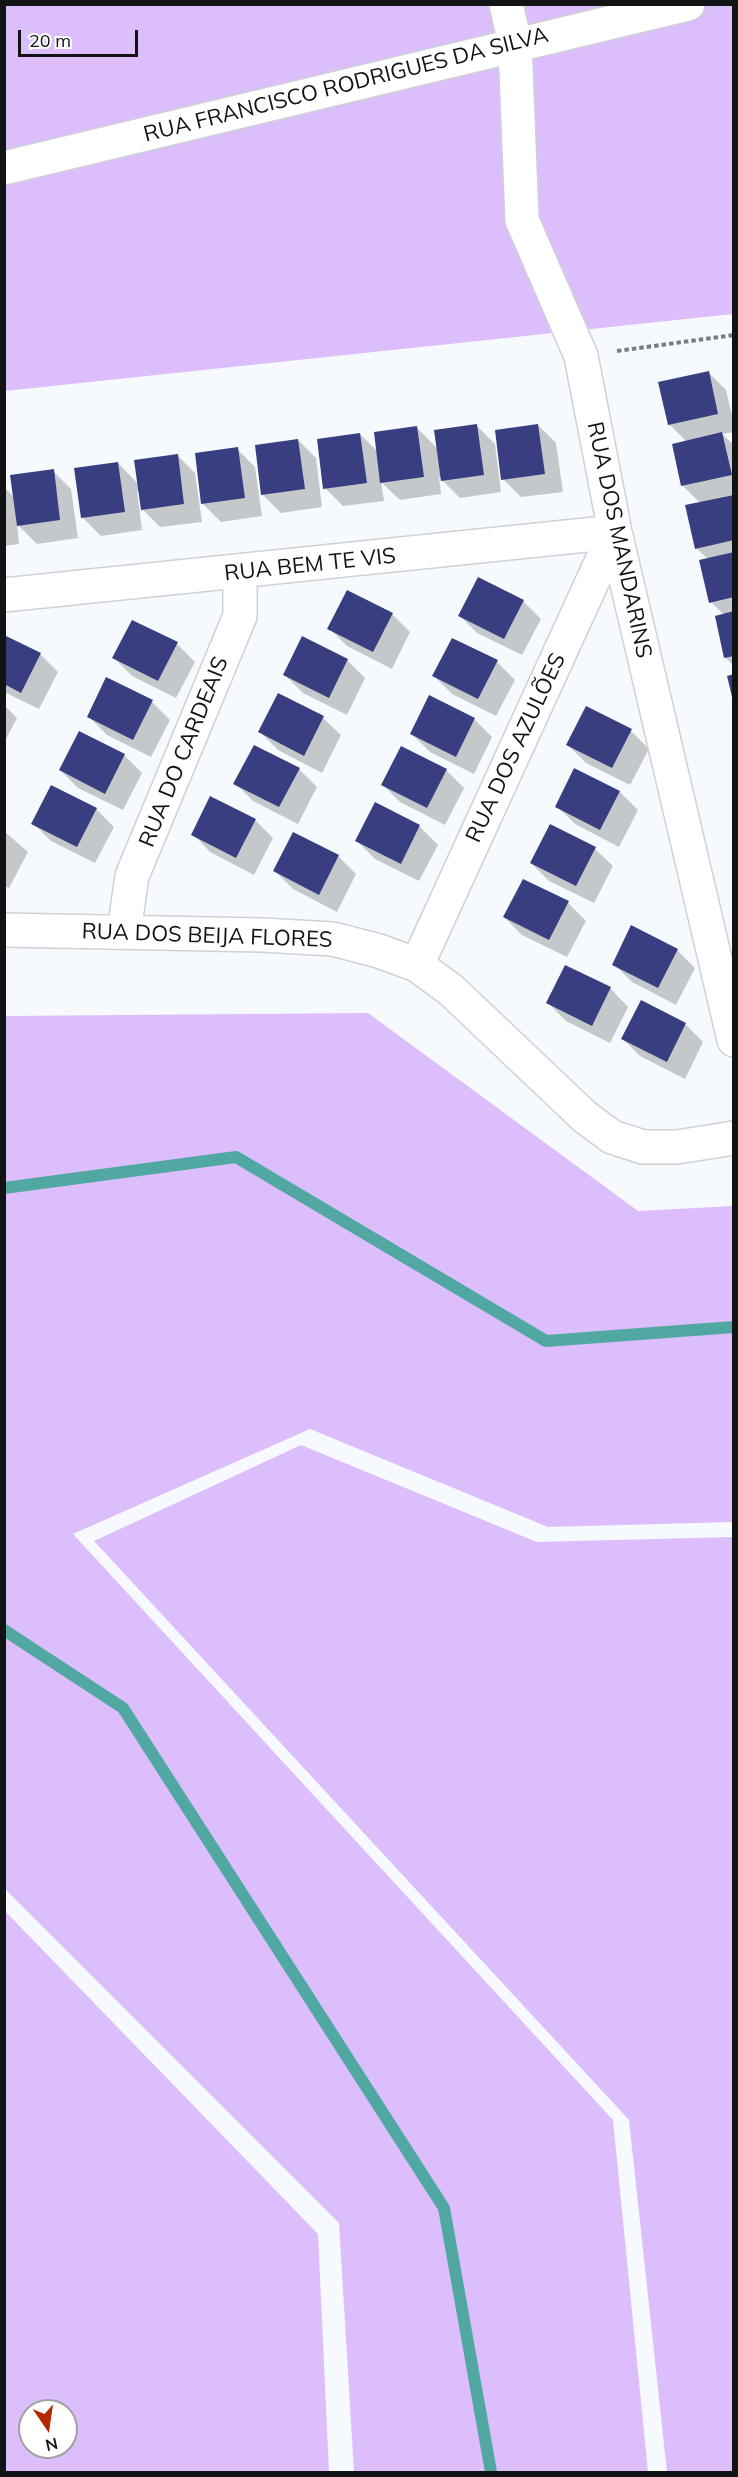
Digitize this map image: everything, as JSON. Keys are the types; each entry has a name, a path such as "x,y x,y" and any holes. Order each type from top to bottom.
{"street":[{"name":"RUA DOS MANDARINS","path":"506,4 515,44 522,220 581,356 615,532 734,1040"},
{"name":"RUA FRANCISCO RODRIGUES DA SILVA","path":"4,168 687,4"},
{"name":"RUA BEM TE VIS","path":"4,596 615,532"},
{"name":"RUA DOS AZULÕES","path":"417,965 615,532"},
{"name":"RUA DO CARDEAIS","path":"124,932 132,876 240,616 240,573"},
{"name":"RUA DOS BEIJA FLORES","path":"4,930 333,939 379,951 417,965 451,990 585,1117 612,1137 643,1147 677,1147 734,1138"}],"path":[{"path":"581,356 734,335"}],"shaded area":[{"path":"4,5 733,5 733,314 5,391"},
{"path":"368,1013 638,1211 733,1206 733,1522 548,1527 310,1429 73,1534 613,2120 648,2472 354,2472 339,2223 5,1889 5,1016"},
{"path":"301,1445 537,1542 733,1537 733,2472 667,2472 629,2120 94,1541"},
{"path":"4,1910 318,2234 329,2472 5,2472"}],"building":[{"path":"709,371 718,414 668,425 658,382"},
{"path":"477,424 484,475 441,481 434,430"},
{"path":"538,424 545,474 501,480 495,430"},
{"path":"417,426 424,477 380,483 374,432"},
{"path":"722,432 732,475 681,486 672,444"},
{"path":"360,433 367,483 323,489 317,439"},
{"path":"298,439 305,489 261,495 255,445"},
{"path":"238,447 245,498 201,504 195,453"},
{"path":"178,454 184,504 141,510 134,460"},
{"path":"118,462 125,512 81,518 74,468"},
{"path":"54,469 60,520 17,526 10,475"},
{"path":"734,495 734,540 695,549 685,505"},
{"path":"734,552 734,597 709,603 699,560"},
{"path":"478,577 524,600 504,639 458,616"},
{"path":"347,590 393,613 373,652 327,629"},
{"path":"734,611 734,656 724,658 715,616"},
{"path":"132,620 178,642 158,681 112,658"},
{"path":"4,635 41,653 21,693 4,684"},
{"path":"302,636 348,659 329,698 283,675"},
{"path":"452,638 498,660 478,699 432,676"},
{"path":"734,674 734,701 733,701 727,676"},
{"path":"106,677 153,700 133,740 87,717"},
{"path":"278,693 324,716 304,756 258,732"},
{"path":"429,695 475,718 456,757 410,734"},
{"path":"586,706 632,729 612,768 566,745"},
{"path":"79,731 125,754 105,794 59,770"},
{"path":"254,745 300,768 279,807 233,784"},
{"path":"401,746 447,769 427,808 381,785"},
{"path":"574,768 620,791 600,830 555,807"},
{"path":"51,785 97,808 77,847 31,824"},
{"path":"210,796 256,819 236,858 191,835"},
{"path":"375,802 420,825 401,864 355,841"},
{"path":"550,824 596,847 576,886 530,863"},
{"path":"293,832 339,855 319,895 273,871"},
{"path":"523,879 569,901 549,940 503,917"},
{"path":"631,925 678,949 658,988 612,965"},
{"path":"565,965 611,987 592,1026 546,1003"},
{"path":"641,1000 686,1023 667,1062 621,1039"}],"waterway":[{"path":"4,1188 236,1157 546,1341 734,1327"},
{"path":"4,1630 123,1708 444,2208 491,2472"}]}
